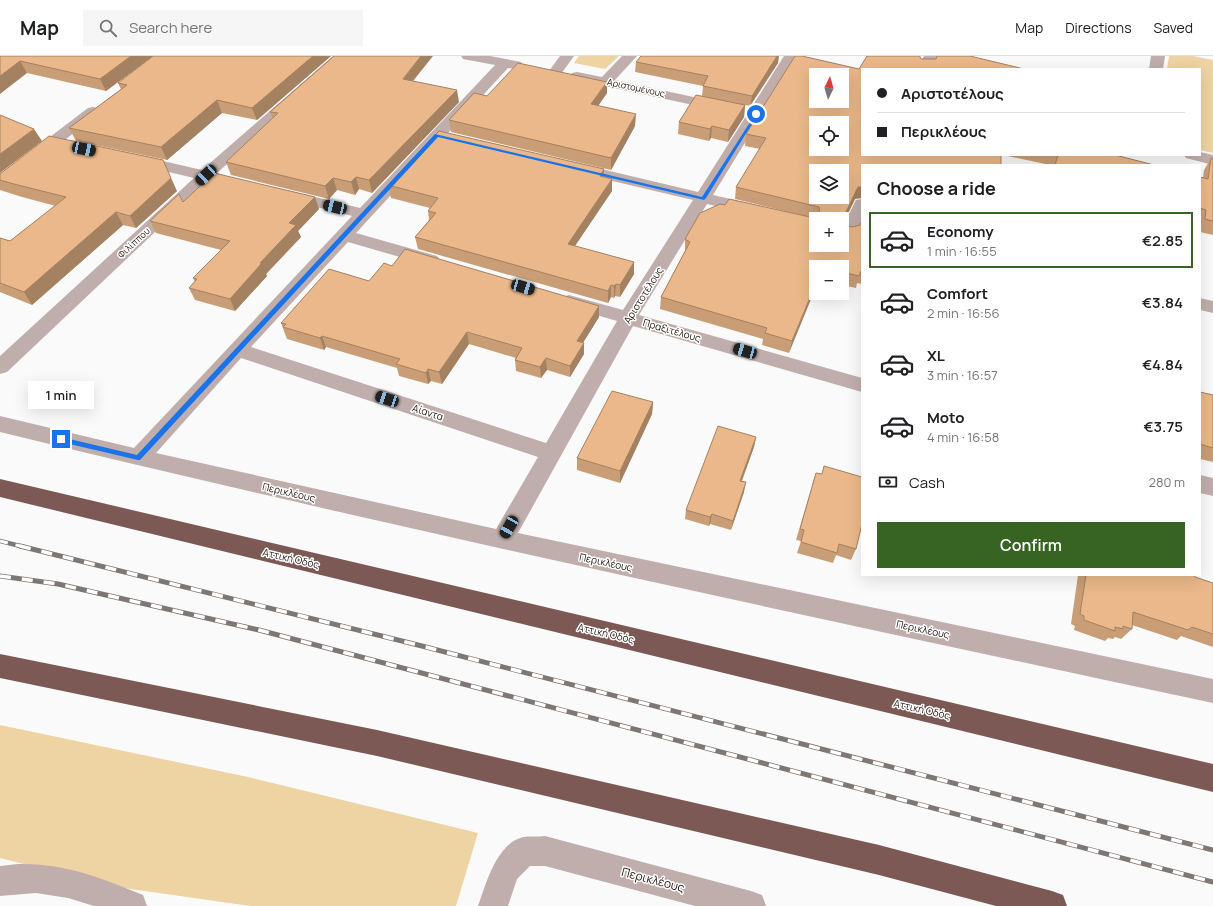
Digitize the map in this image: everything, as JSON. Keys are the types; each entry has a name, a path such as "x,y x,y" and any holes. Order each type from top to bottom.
{"highway":[{"name":"Αττική Οδός","path":"0,488 1213,778"},
{"path":"0,666 385,745 879,860 1052,906"}],"street":[{"name":"Φιλίππου","path":"0,367 206,175 341,56"},
{"path":"468,56 527,67"},
{"path":"556,72 567,56"},
{"path":"605,82 630,56"},
{"name":"Αριστοτέλους","path":"502,540 628,318 704,198 743,112 792,56"},
{"path":"925,68 931,56"},
{"path":"1156,68 1158,56"},
{"path":"138,458 364,214 444,137 505,63"},
{"name":"Αριστομένους","path":"541,69 743,112"},
{"path":"0,183 62,144 103,104"},
{"path":"1196,156 1213,160"},
{"path":"122,157 228,181"},
{"path":"559,164 771,214"},
{"path":"274,192 364,214"},
{"path":"851,233 861,207"},
{"path":"344,235 448,266"},
{"name":"Πραξιτέλους","path":"553,296 861,385"},
{"path":"1201,304 1213,307"},
{"name":"Αίαντα","path":"237,350 552,453"},
{"name":"Περικλέους","path":"0,424 138,458 502,540 1213,690"},
{"path":"1201,484 1213,487"},
{"name":"Περικλέους","path":"493,906 506,870 523,852 545,851 751,906"},
{"path":"0,881 16,878 52,879 90,889 132,906"}],"shaded area":[{"path":"579,56 619,56 605,69 574,63"},
{"path":"1169,56 1193,56 1213,60 1213,153 1201,150 1201,68 1167,68"},
{"path":"0,725 248,777 478,833 456,906 250,906 110,886 0,858"}],"building":[{"path":"0,56 131,56 100,79 20,61 0,76"},
{"path":"153,56 313,56 252,108 217,100 161,147 69,128 127,85 118,83"},
{"path":"334,56 421,56 403,79 457,90 369,180 356,177 351,182 333,178 325,186 226,162 278,113 270,112"},
{"path":"641,56 777,56 752,96 703,86 708,76 636,62"},
{"path":"795,56 802,56 859,69 867,56 920,56 921,59 936,59 937,56 970,56 1020,68 861,68 861,156 1001,156 1001,164 861,164 861,187 858,187 846,212 819,212 819,207 736,187 766,138 746,134"},
{"path":"518,63 607,82 591,104 636,114 611,158 449,120 474,93 487,96"},
{"path":"696,95 745,105 729,130 712,126 710,129 679,122"},
{"path":"0,115 34,129 0,154"},
{"path":"439,131 604,169 600,176 612,179 568,244 634,262 620,285 611,285 608,291 415,237 436,213 428,211 438,198 388,185"},
{"path":"49,136 163,160 171,178 130,216 116,212 24,292 0,283 0,238 10,241 66,197 0,180 0,174"},
{"path":"1058,156 1119,156 1150,164 1055,164"},
{"path":"1211,158 1213,159 1213,221 1205,219 1206,210 1201,208 1201,177 1208,179"},
{"path":"214,173 315,197 289,223 296,225 260,263 262,263 230,299 189,288 197,279 193,278 230,241 150,221 179,194 183,202"},
{"path":"729,199 809,217 809,252 849,252 849,226 860,225 861,222 861,271 859,276 849,274 849,260 809,260 809,300 792,341 765,333 767,328 661,297 690,242 685,239 700,213 720,204 725,205"},
{"path":"405,249 599,306 577,341 584,343 570,366 546,358 540,367 515,360 522,348 467,332 439,372 428,369 426,373 396,364 400,359 322,336 320,338 283,327 286,324 281,323 329,269 369,281 384,263 392,266"},
{"path":"612,391 653,402 620,471 577,458"},
{"path":"1201,392 1213,395 1213,448 1201,444"},
{"path":"718,426 756,437 740,481 746,482 733,521 712,514 710,517 686,510"},
{"path":"824,466 861,477 861,528 856,549 839,544 837,553 801,542 804,530 800,529 816,473 822,474"},
{"path":"1086,576 1195,576 1213,583 1213,634 1192,627 1188,630 1133,612 1132,629 1123,626 1123,629 1115,627 1115,631 1084,620 1084,616 1080,614"}],"railway":[{"path":"0,541 20,546"},
{"path":"20,546 418,645 1213,850"},
{"path":"20,546 24,547"},
{"path":"0,576 58,584 259,630 1213,882"}],"route":[{"path":"61,439 138,458 436,135 704,198 756,114"}]}
